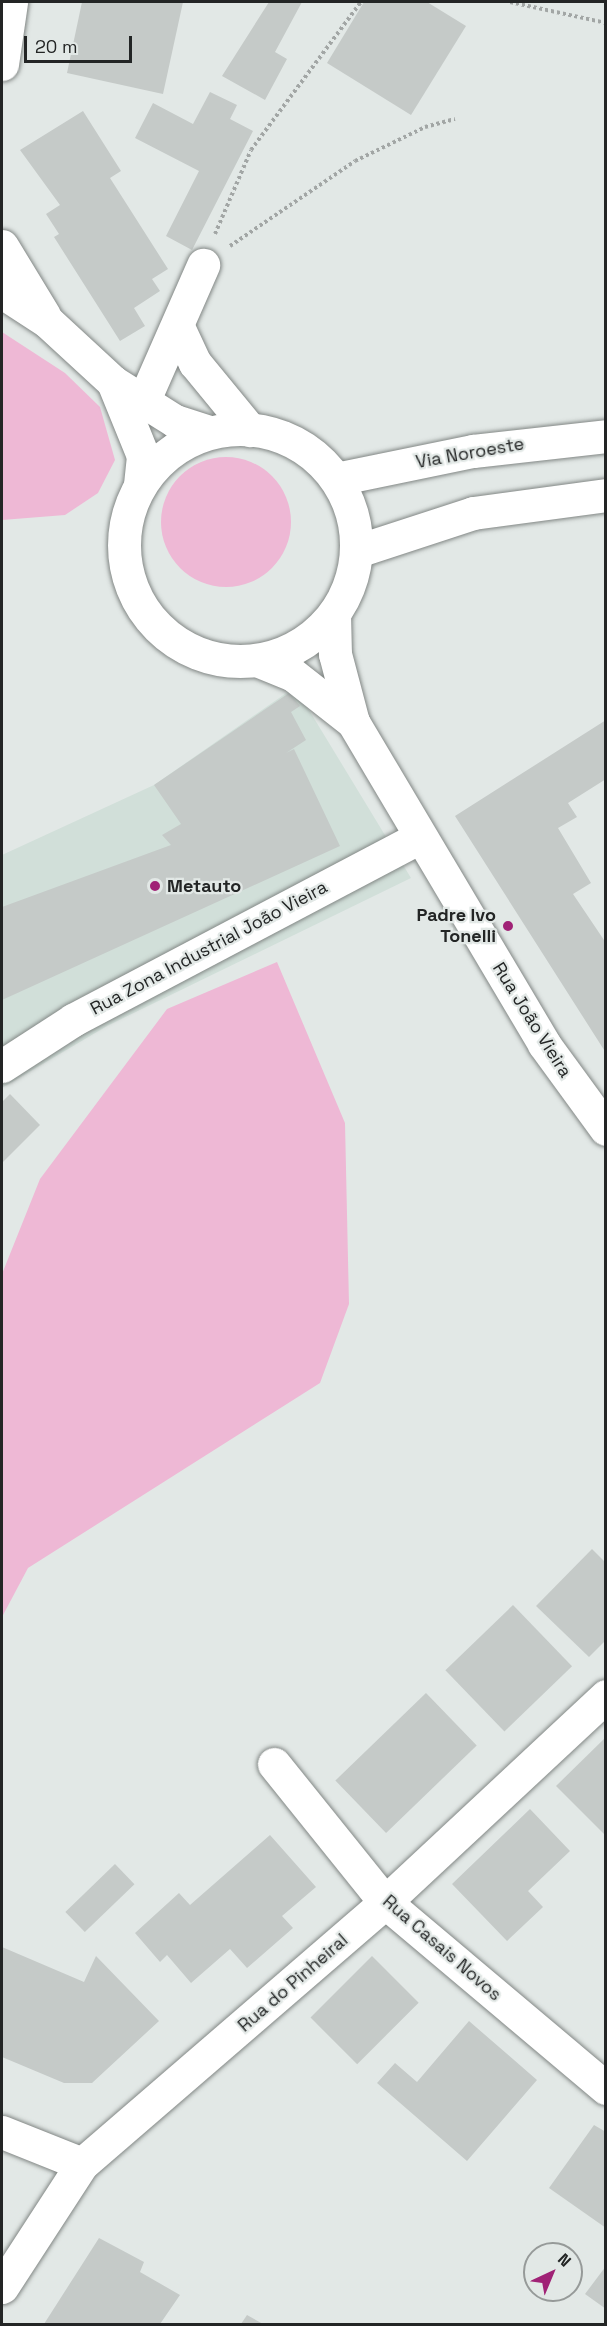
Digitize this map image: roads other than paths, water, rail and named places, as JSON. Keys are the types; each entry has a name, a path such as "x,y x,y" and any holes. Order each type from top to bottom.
{"street":[{"path":"2,64 11,2"},
{"path":"2,246 48,322"},
{"path":"143,402 179,329 203,265"},
{"path":"2,292 48,322 113,382 143,402 208,432"},
{"path":"179,329 195,363 250,430"},
{"path":"113,382 144,456 140,484 126,520 124,559 135,596 158,628 190,650 227,661 259,661 300,646 334,614 349,588 357,551 352,513 336,479 309,451 275,434 250,430 208,432 166,455 140,484"},
{"name":"Via Noroeste","path":"336,479 473,451 606,436"},
{"path":"357,551 473,513 606,495"},
{"name":"Rua João Vieira","path":"334,614 335,654 353,722 544,1044 606,1129"},
{"name":"Rua João Vieira","path":"259,661 292,674 353,722"},
{"name":"Rua Zona Industrial João Vieira","path":"2,1066 73,1020 420,837"},
{"name":"Rua do Pinheiral","path":"2,2287 82,2164 385,1902 606,1696"},
{"name":"Rua Casais Novos","path":"274,1764 385,1902 606,2088"},
{"path":"2,2132 82,2164"}],"place":[{"name":"Metauto","path":"155,886"},
{"name":"Padre Ivo Tonelli","path":"508,926"}]}
